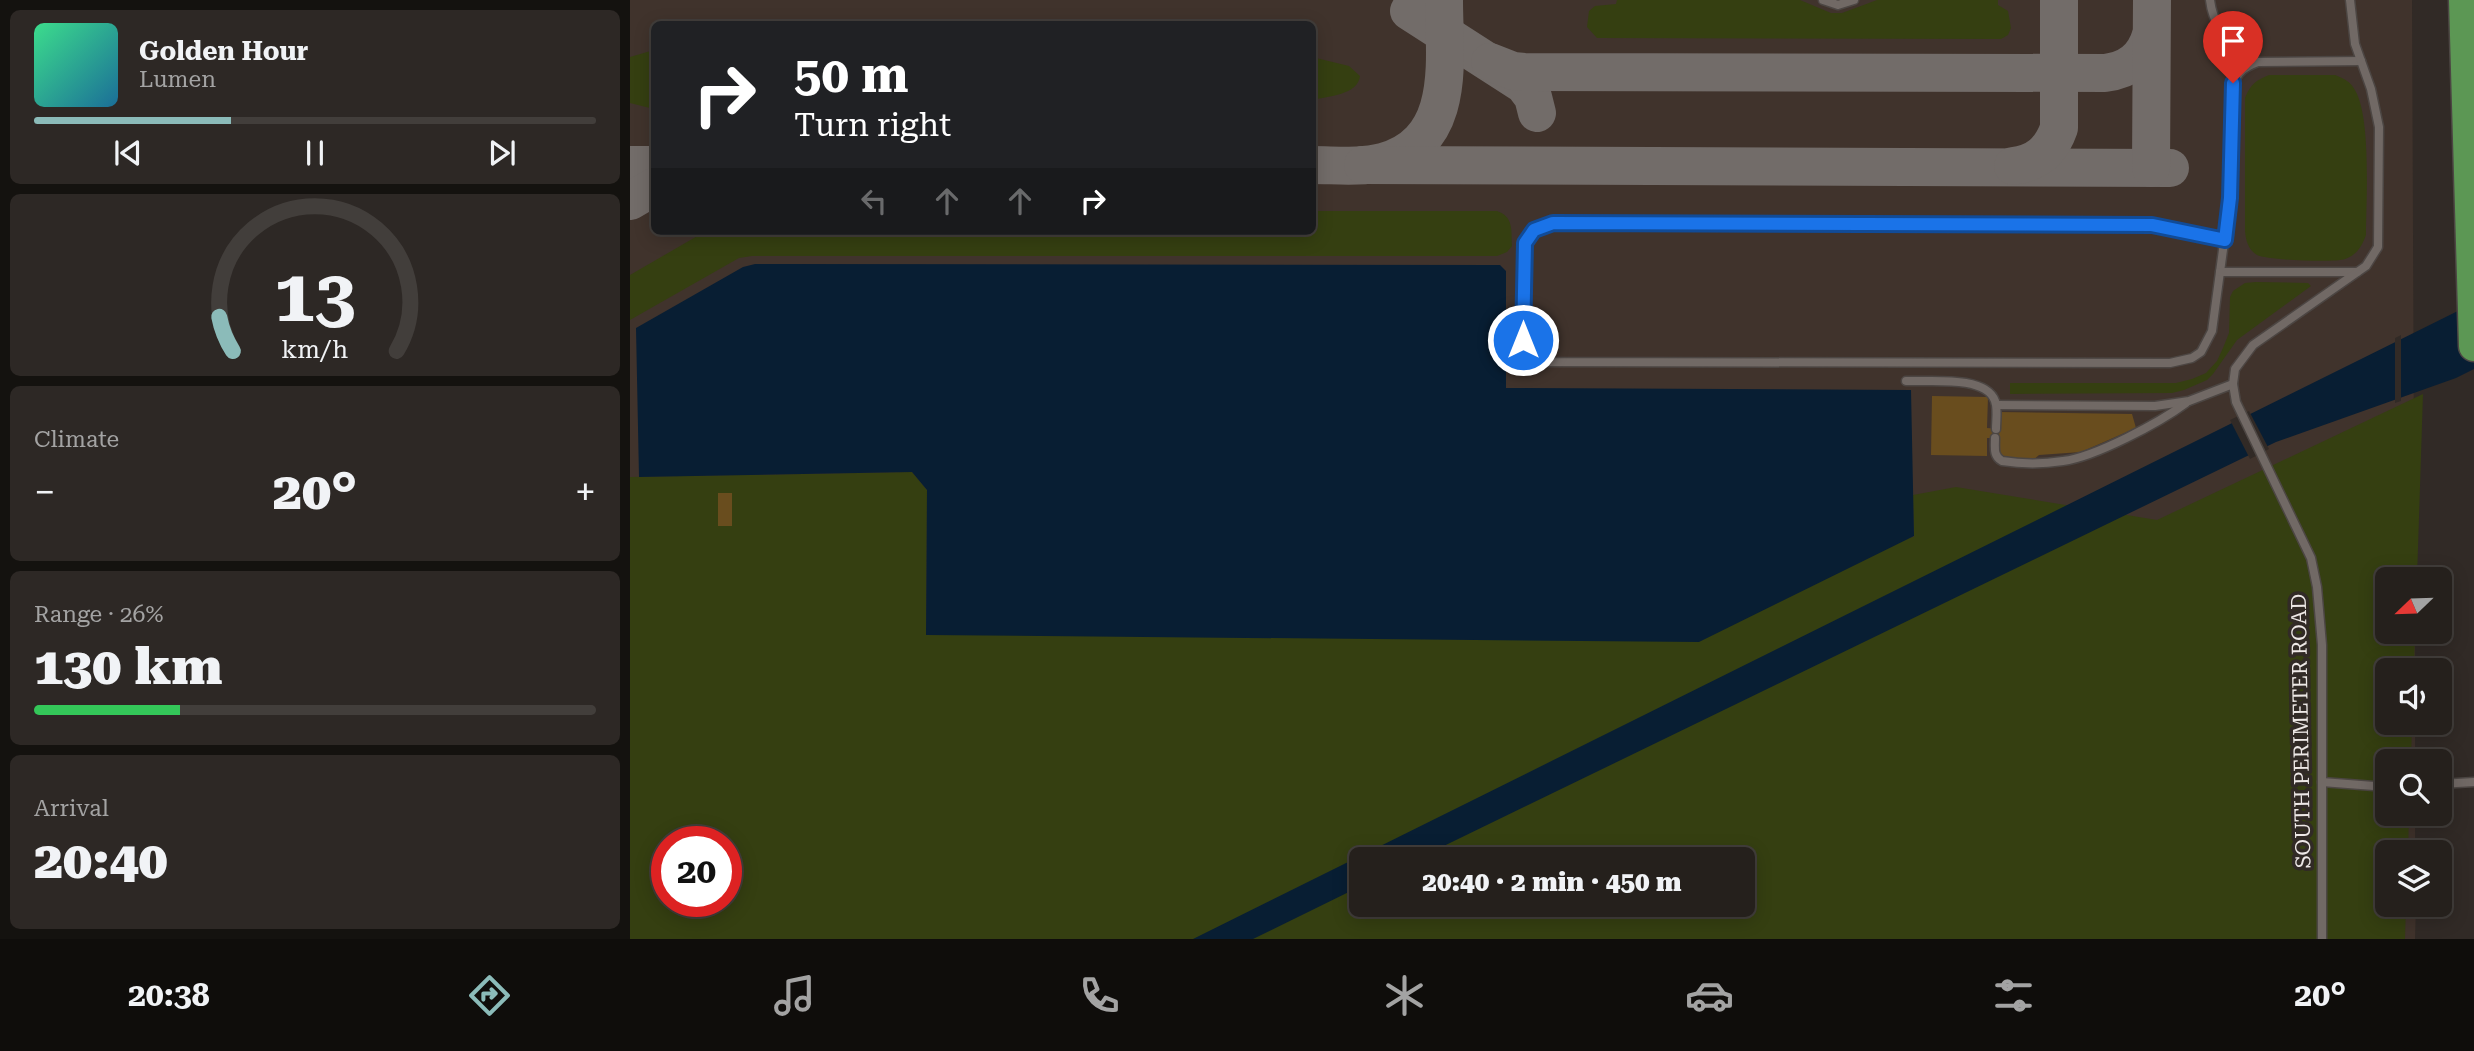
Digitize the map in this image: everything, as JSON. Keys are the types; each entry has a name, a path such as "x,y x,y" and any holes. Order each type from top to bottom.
{"highway":[{"path":"2453,0 2467,124"},
{"path":"2464,0 2474,346"}],"lane":[{"path":"1823,0 1838,5 1854,0"},
{"path":"2210,0 2211,12 2221,33 2247,67"},
{"path":"1997,405 2155,406 2189,401 2233,384 2239,361 2253,345 2357,272 2373,257 2379,236 2379,127 2376,108 2351,28 2350,0"},
{"path":"2225,240 2152,225 1553,223 1534,230 1525,243 1523,340 1530,353 1544,362 2182,362 2201,352 2212,331 2225,240 2231,178 2232,93 2237,75 2247,67 2266,62 2361,61"},
{"path":"2220,272 2357,272"},
{"path":"1906,382 1976,384 1989,392 1997,405 1995,454 2002,461 2061,461 2083,456 2160,421 2189,401"},
{"name":"SOUTH PERIMETER ROAD","path":"2233,384 2240,412 2311,558 2317,587 2322,645 2322,939"},
{"path":"2322,782 2375,786"},
{"path":"2452,783 2474,782"}],"shaded area":[{"path":"630,0 2412,0 2414,463 2390,567 2375,567 2375,644 2415,644 2415,658 2375,658 2375,735 2415,735 2415,749 2375,749 2375,826 2415,826 2415,840 2375,840 2375,917 2416,917 2415,939 630,939"}],"green space":[{"path":"1617,0 1800,0 1831,13 1842,13 1877,0 1998,0 1998,5 2008,11 2011,28 2008,35 2001,39 1597,38 1587,27 1589,11 1595,6 1616,4"},
{"path":"651,51 651,108 630,103 630,57"},
{"path":"1316,58 1349,66 1360,76 1354,87 1341,94 1316,99"},
{"path":"2269,75 2335,75 2353,87 2359,99 2367,158 2366,235 2358,250 2345,259 2328,261 2273,258 2257,255 2248,244 2245,231 2245,98 2254,84"},
{"path":"1316,211 1497,211 1509,220 1512,246 1507,252 1497,256 752,256 739,258 630,320 630,275 699,235 1316,235"},
{"path":"2245,283 2308,283 2311,286 2237,340 2207,380 2172,393 2010,394 2010,383 2176,383 2206,373 2217,361 2229,333 2230,297 2233,291"},
{"path":"2423,394 2417,567 2375,567 2375,644 2415,644 2414,658 2375,658 2375,735 2412,735 2411,749 2375,749 2375,826 2409,826 2408,840 2375,840 2375,917 2406,917 2405,939 630,939 630,477 912,472 927,490 926,635 1914,537 1913,495 1956,487 2157,520"}],"water":[{"path":"755,264 1500,265 1506,271 1506,388 1911,390 1914,536 1699,642 926,635 927,490 912,472 639,477 636,328 743,267"},
{"path":"2474,303 2474,369 2456,378 2276,442 1442,847 1378,847"},
{"path":"1349,862 1349,892 1253,939 1193,939"}],"pier":[{"path":"2401,335 2401,401 2395,403 2395,338"},
{"path":"2249,411 2269,449 2250,459 2230,420"}],"building":[{"path":"1932,396 1988,397 1987,428 1999,429 1999,412 2132,414 2136,428 2081,452 2039,455 2032,461 2014,461 2007,456 1998,456 1999,438 1987,438 1987,456 1931,455"},
{"path":"718,493 732,493 732,526 718,526"}],"taxiway":[{"path":"1316,165 1357,166 1383,162 1407,151 1424,136 1435,117 1442,96 1444,0"},
{"path":"2013,166 2036,159 2052,143 2059,128 2059,0"},
{"path":"2151,168 2152,0"},
{"path":"1409,11 1524,85 1533,97 1537,113"},
{"path":"1490,62 1513,71 1524,72 2105,73 2134,62 2144,51 2151,35"},
{"path":"630,165 651,165"},
{"path":"1363,165 2170,168"},
{"path":"630,201 651,189"}],"route":[{"path":"1523,340 1525,243 1534,230 1553,223 2152,225 2225,240 2230,198 2233,83"}]}
